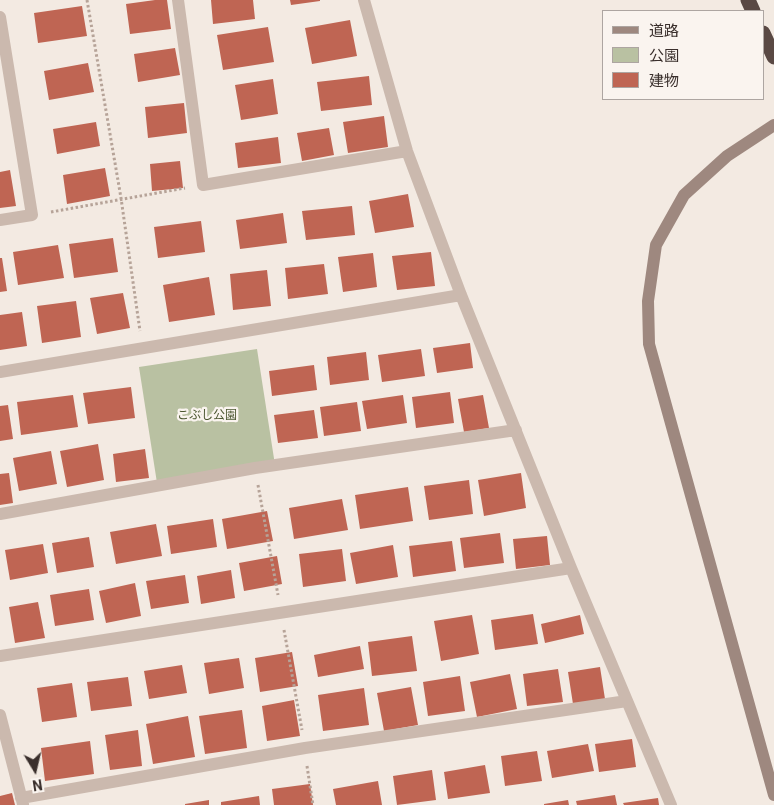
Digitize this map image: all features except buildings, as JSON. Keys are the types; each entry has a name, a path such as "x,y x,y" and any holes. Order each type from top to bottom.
{"highway":[{"path":"764,35 774,58"}],"street":[{"path":"178,0 203,185 407,151"},
{"path":"364,0 407,151 462,296 571,568 671,805"},
{"path":"0,17 32,215 0,220"},
{"path":"774,125 727,156 684,195 656,245 648,301 649,344 774,795"},
{"path":"0,372 462,296"},
{"path":"0,514 255,468 516,430"},
{"path":"0,656 571,568"},
{"path":"0,715 22,802 305,748 627,701"}],"path":[{"path":"87,0 121,198 143,349"},
{"path":"32,215 203,185"},
{"path":"255,468 305,748 313,805"}],"green space":[{"name":"こぶし公園","path":"257,349 275,465 157,483 139,367"}]}
